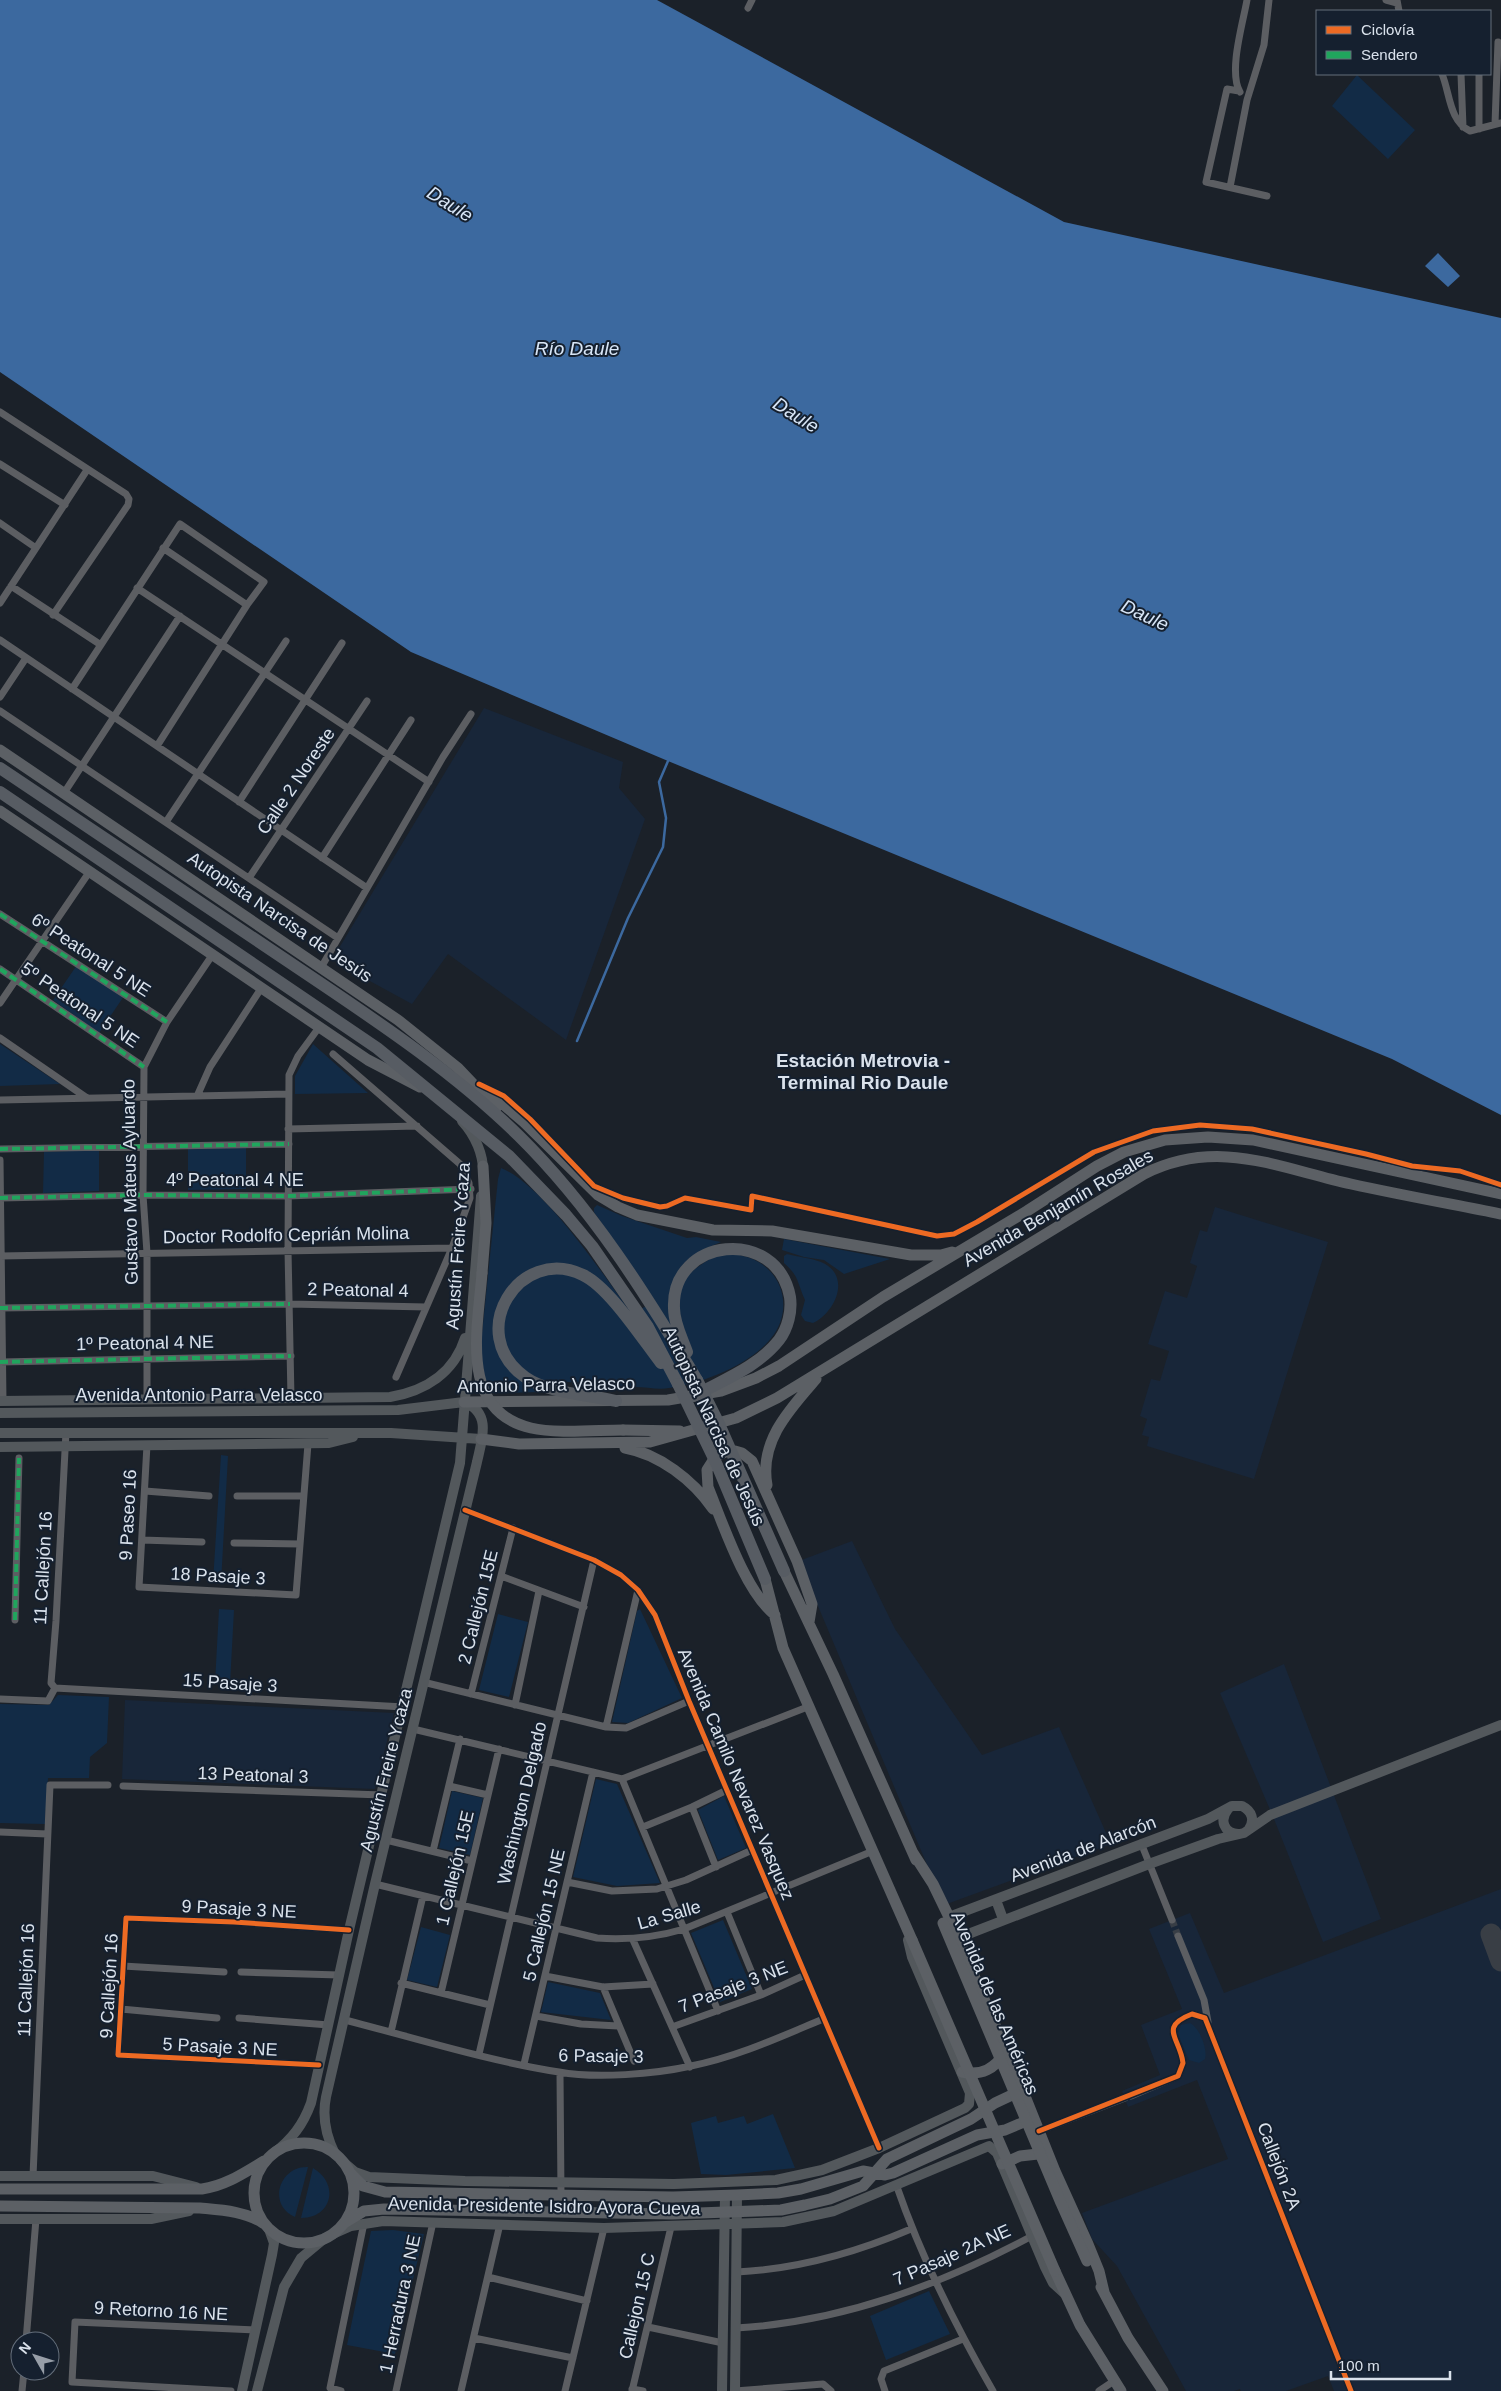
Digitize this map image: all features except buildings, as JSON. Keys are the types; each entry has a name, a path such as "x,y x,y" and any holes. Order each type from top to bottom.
{"highway":[{"name":"Autopista Narcisa de Jesús","path":"0,768 389,1032 493,1112 521,1138 578,1203 630,1273 698,1380 784,1571"},
{"name":"Autopista Narcisa de Jesús","path":"0,792 377,1048 445,1105 497,1145 538,1184 572,1221 616,1279 657,1342 717,1465 765,1580"},
{"path":"694,1396 765,1355 785,1331 790,1303 786,1285 775,1267 758,1254 749,1250 730,1248 710,1252 686,1269 677,1287 674,1308 676,1320 698,1380"},
{"path":"616,1401 545,1387 530,1380 511,1364 501,1348 498,1333 499,1317 507,1297 523,1280 539,1272 558,1269 576,1272 594,1282 610,1299 678,1384"}],"main road":[{"name":"Autopista Narcisa de Jesús","path":"0,750 322,966 398,1020 458,1068 521,1138"},
{"name":"Autopista Narcisa de Jesús","path":"0,811 368,1060 433,1094"},
{"path":"458,1068 524,1122 598,1195 618,1207 637,1215 684,1226 726,1232 779,1232 911,1255 941,1255 961,1250"},
{"name":"Agustín Freire Ycaza","path":"271,2156 294,2135 306,2116 450,1513 464,1437 464,1402 469,1328 483,1166 476,1141 466,1126 445,1105"},
{"name":"Avenida Benjamín Rosales","path":"694,1396 721,1390 756,1378 779,1366 884,1297 1027,1211 1073,1180 1124,1152 1165,1140 1232,1137 1272,1143 1501,1194"},
{"name":"Avenida Benjamín Rosales","path":"695,1431 736,1418 756,1409 822,1371 1144,1174 1183,1160 1211,1157 1252,1158 1351,1184 1501,1214"},
{"path":"483,1166 486,1223 476,1366 481,1384 493,1405 514,1422 531,1428 695,1431"},
{"name":"Avenida Antonio Parra Velasco","path":"2,1401 390,1397 415,1392 425,1387 450,1366 461,1350 469,1328"},
{"path":"769,1496 766,1464 773,1436 785,1415 822,1371"},
{"name":"Antonio Parra Velasco","path":"398,1410 464,1402 668,1400 694,1396"},
{"path":"354,1397 398,1410"},
{"name":"Agustín Freire Ycaza","path":"338,2157 326,2128 324,2107 375,1884 465,1510 484,1422 474,1407 464,1402"},
{"name":"Avenida Antonio Parra Velasco","path":"0,1413 398,1410"},
{"path":"0,1433 391,1433 464,1437 519,1444 598,1444 650,1442 695,1431"},
{"path":"0,1447 308,1444 329,1443 362,1435 391,1433"},
{"path":"598,1444 628,1449 658,1460 693,1487 710,1504 722,1523"},
{"path":"809,1622 812,1604 769,1496 748,1457 735,1451 722,1452 711,1462 706,1470 706,1478 722,1523 750,1583 765,1607 775,1615 784,1648 1064,2293 1080,2325 1119,2388"},
{"name":"Autopista Narcisa de Jesús","path":"784,1571 809,1622"},
{"name":"Autopista Narcisa de Jesús","path":"765,1580 775,1615"},
{"name":"Avenida de las Américas","path":"809,1622 913,1853 946,1920 1060,2203 1087,2261 1128,2338 1162,2391"},
{"path":"958,1938 1149,1864 1218,1839 1244,1832 1267,1816 1501,1725"},
{"path":"1237,1805 1247,1808 1252,1816 1252,1822 1244,1832 1230,1832 1224,1825 1224,1816 1228,1808 1237,1805"},
{"name":"Avenida de Alarcón","path":"946,1920 1141,1843 1208,1819 1228,1808"},
{"path":"996,1900 1004,1919"},
{"path":"946,1920 958,1938 1021,2086 1047,2153 1099,2271 1104,2292"},
{"path":"906,1928 912,1957 962,2072 976,2075 983,2073 1000,2060 1006,2052"},
{"name":"Avenida Presidente Isidro Ayora Cueva","path":"338,2157 361,2174 386,2179 674,2184 776,2180 822,2170 879,2148 965,2108 969,2104 970,2093 962,2072"},
{"name":"Avenida Presidente Isidro Ayora Cueva","path":"344,2223 364,2210 384,2209 672,2214 781,2210 830,2199 863,2186 886,2159 971,2119 995,2102 1012,2095 1021,2086"},
{"name":"Avenida Presidente Isidro Ayora Cueva","path":"350,2173 363,2186 385,2192 673,2197 778,2193 826,2183 863,2171 885,2175 892,2174 977,2135 1005,2130 1024,2122 1036,2126"},
{"path":"0,2189 215,2187 288,2146 304,2143 319,2146 338,2157 350,2173 353,2185 353,2200 344,2223 301,2258 284,2288 257,2391"},
{"name":"Avenida Presidente Isidro Ayora Cueva","path":"329,2236 364,2223 433,2222 604,2228 783,2222 834,2212 897,2187 983,2147 993,2148 1002,2164"},
{"path":"1047,2153 1020,2156 1002,2164 1053,2283 1064,2293"},
{"path":"242,2391 274,2243 267,2226 256,2208 254,2190 258,2173 271,2156"},
{"path":"0,2176 153,2176 202,2188"},
{"path":"722,2391 725,2195"},
{"path":"735,2391 737,2195"},
{"path":"0,2206 200,2208 248,2216 267,2226 283,2239 300,2243 329,2236"},
{"path":"0,2219 151,2219 200,2208"}],"street":[{"path":"748,8 752,0"},
{"path":"1247,0 1238,44 1236,82 1239,91 1248,100"},
{"path":"1230,187 1248,100 1264,45 1269,0"},
{"path":"1386,0 1397,1"},
{"path":"1442,75 1455,117 1463,128 1470,131 1498,124 1500,43"},
{"path":"1461,75 1463,128"},
{"path":"1479,75 1479,129"},
{"path":"1239,91 1227,89 1206,182 1267,196"},
{"path":"0,412 126,494 129,500 128,505 53,615"},
{"path":"0,464 65,506"},
{"path":"0,603 87,470"},
{"path":"0,523 36,548"},
{"path":"72,689 180,524 264,582 247,605 157,746"},
{"path":"163,548 247,605"},
{"path":"11,586 100,645"},
{"path":"137,588 429,782"},
{"path":"64,793 180,616"},
{"path":"0,640 366,888"},
{"path":"166,822 286,641"},
{"path":"240,802 342,643"},
{"path":"0,697 26,658"},
{"name":"Calle 2 Noreste","path":"249,878 367,701"},
{"path":"0,711 338,938"},
{"path":"322,966 366,888 471,714"},
{"path":"322,858 411,720"},
{"path":"0,1003 90,871"},
{"name":"6º Peatonal 5 NE","path":"0,914 167,1022"},
{"name":"Gustavo Mateus Ayluardo","path":"147,1399 147,1253 143,1195 144,1067 167,1022 213,954"},
{"name":"5º Peatonal 5 NE","path":"0,968 144,1067"},
{"path":"198,1094 210,1066 262,987"},
{"path":"291,1398 288,1250 289,1075 298,1056 320,1026"},
{"path":"0,1038 88,1098"},
{"path":"333,1054 460,1164 471,1190 470,1198 452,1248 396,1377"},
{"path":"0,1100 198,1094 288,1094"},
{"path":"288,1129 417,1126"},
{"path":"0,1149 289,1144"},
{"path":"0,1160 2,1401"},
{"name":"4º Peatonal 4 NE","path":"0,1198 143,1195 288,1196 471,1190"},
{"name":"Doctor Rodolfo Ceprián Molina","path":"1,1256 452,1248"},
{"name":"2 Peatonal 4","path":"1,1308 290,1304 426,1307"},
{"name":"1º Peatonal 4 NE","path":"1,1362 291,1356"},
{"name":"11 Callejón 16","path":"55,1688 51,1683 66,1432"},
{"path":"234,1543 300,1544 308,1444"},
{"name":"9 Paseo 16","path":"139,1587 147,1445"},
{"path":"15,1620 19,1458"},
{"path":"145,1491 209,1496"},
{"path":"237,1496 303,1496"},
{"name":"Avenida Camilo Nevarez Vasquez","path":"465,1510 594,1560 621,1575 638,1590 655,1615 689,1701 879,2148"},
{"name":"2 Callejón 15E","path":"471,1694 513,1528"},
{"path":"142,1540 202,1542"},
{"name":"18 Pasaje 3","path":"139,1587 296,1595 300,1544"},
{"name":"Washington Delgado","path":"479,2054 594,1560"},
{"path":"501,1576 584,1607"},
{"path":"606,1727 638,1590"},
{"path":"515,1705 539,1591"},
{"path":"424,1682 606,1727 626,1728 689,1701"},
{"path":"0,1699 48,1701 55,1688"},
{"name":"15 Pasaje 3","path":"55,1688 404,1707"},
{"path":"413,1729 622,1778 810,1706"},
{"path":"433,1851 460,1739"},
{"name":"1 Callejón 15E","path":"441,1993 499,1749"},
{"name":"5 Callejón 15 NE","path":"524,2064 593,1772"},
{"path":"622,1778 718,2011"},
{"name":"11 Callejón 16","path":"33,2176 46,1834 50,1785 108,1785"},
{"name":"13 Peatonal 3","path":"123,1786 382,1795"},
{"path":"449,1786 488,1795"},
{"path":"643,1827 692,1808 727,1790"},
{"path":"692,1808 716,1867"},
{"path":"0,1832 46,1834"},
{"path":"386,1840 472,1861"},
{"path":"1141,1843 1172,1920"},
{"path":"568,1882 612,1891 657,1889 716,1867 752,1850"},
{"name":"La Salle","path":"375,1884 597,1938 633,1940 663,1936 684,1929 873,1851"},
{"path":"391,2032 423,1896"},
{"path":"727,1912 761,1994"},
{"name":"9 Pasaje 3 NE","path":"126,1918 234,1922 349,1930"},
{"name":"9 Callejón 16","path":"118,2055 126,1918"},
{"name":"Callejón 2A","path":"1178,1936 1204,2000 1208,2022 1351,2391"},
{"path":"633,1940 690,2067"},
{"path":"123,1966 224,1972"},
{"path":"241,1972 339,1975"},
{"name":"7 Pasaje 3 NE","path":"672,2027 718,2011 805,1975"},
{"path":"545,1976 603,1987 653,1984"},
{"path":"401,1983 490,2005"},
{"path":"603,1987 634,2061"},
{"path":"121,2009 216,2018"},
{"path":"1036,2126 1128,2097 1178,2076 1183,2067 1182,2058 1172,2031 1176,2022 1197,2013 1208,2022"},
{"path":"536,2016 580,2024 618,2026"},
{"path":"239,2018 329,2024"},
{"name":"6 Pasaje 3","path":"345,2020 560,2073 641,2074 690,2067 740,2053 823,2019"},
{"name":"5 Pasaje 3 NE","path":"118,2055 319,2065"},
{"path":"560,2073 561,2195"},
{"path":"897,2187 911,2229 935,2283 992,2391"},
{"path":"27,2331 36,2219"},
{"name":"1 Herradura 3 NE","path":"396,2391 433,2222"},
{"path":"341,2391 330,2388 364,2223"},
{"path":"461,2391 500,2224"},
{"name":"Callejon 15 C","path":"632,2390 671,2227"},
{"path":"565,2391 604,2228"},
{"path":"737,2272 782,2268 826,2260 870,2246 911,2229"},
{"name":"7 Pasaje 2A NE","path":"736,2328 807,2319 889,2299 935,2283 1032,2236"},
{"path":"488,2276 587,2301"},
{"name":"9 Retorno 16 NE","path":"231,2391 72,2382 75,2322 256,2330"},
{"path":"648,2327 723,2342"},
{"path":"474,2338 574,2358"},
{"path":"885,2391 881,2379 884,2371 963,2339"},
{"path":"735,2391 823,2384 831,2391"},
{"path":"1099,2391 1119,2388"},
{"path":"632,2390 643,2391"}],"shaded area":[{"path":"1357,75 1415,130 1388,159 1332,106"},
{"path":"484,708 623,762 619,788 645,819 566,1040 448,954 412,1004 333,958"},
{"path":"77,965 124,996 99,1033 53,1000"},
{"path":"0,1044 60,1084 0,1086"},
{"path":"313,1044 368,1093 295,1094 295,1076"},
{"path":"246,1147 246,1189 188,1190 188,1149"},
{"path":"99,1150 99,1191 43,1193 44,1152"},
{"path":"501,1168 518,1177 554,1211 632,1314 655,1301 594,1212 594,1208 597,1205 622,1216 687,1238 696,1237 721,1242 699,1252 684,1263 680,1268 689,1274 712,1258 729,1253 753,1259 762,1264 776,1279 783,1299 781,1320 774,1334 764,1346 734,1367 700,1381 665,1389 555,1381 543,1392 488,1393 480,1353 498,1179"},
{"path":"1215,1207 1328,1242 1254,1479 1147,1446 1149,1437 1142,1435 1147,1419 1140,1416 1151,1379 1160,1381 1169,1351 1148,1344 1165,1291 1187,1298 1197,1266 1190,1263 1200,1230 1207,1232"},
{"path":"784,1239 890,1259 844,1274 824,1260 804,1257 782,1250"},
{"path":"787,1254 821,1262 836,1275 838,1284 834,1302 821,1318 813,1323 805,1321 801,1315 805,1300 795,1276 784,1263 784,1256"},
{"path":"221,1455 228,1456 221,1583 213,1582"},
{"path":"852,1541 895,1629 982,1755 1059,1727 1111,1844 944,1905 799,1561"},
{"path":"219,1609 234,1610 230,1684 215,1683"},
{"path":"640,1609 682,1698 628,1723 612,1722 637,1611"},
{"path":"498,1614 528,1622 509,1697 479,1690"},
{"path":"1284,1664 1381,1919 1323,1942 1274,1819 1220,1693"},
{"path":"58,1695 109,1697 107,1743 90,1757 89,1778 48,1778 45,1824 0,1823 0,1704 49,1705"},
{"path":"125,1700 394,1713 375,1789 122,1779"},
{"path":"596,1779 617,1784 660,1883 617,1886 573,1877"},
{"path":"452,1791 483,1798 470,1855 439,1848"},
{"path":"724,1796 746,1848 718,1860 698,1810"},
{"path":"1501,1889 1501,2391 1334,2391 1328,2376 1286,2391 1241,2391 1240,2389 1234,2391 1186,2391 1117,2266 1092,2239 1082,2213 1228,2159 1197,2080 1128,2107 1122,2091 1160,2075 1141,2025 1182,2009 1149,1929 1190,1913 1224,1993"},
{"path":"723,1920 752,1989 720,2002 691,1933"},
{"path":"421,1927 450,1935 437,1987 407,1980"},
{"path":"548,1982 600,1993 611,2020 541,2012"},
{"path":"1190,2023 1197,2029 1204,2044 1205,2059 1199,2063 1189,2060 1178,2034 1181,2025"},
{"path":"773,2114 795,2168 726,2175 701,2174 691,2123 716,2116 718,2123 744,2116 747,2124"},
{"path":"308,2167 295,2217 286,2211 281,2204 279,2196 280,2187 290,2173 298,2168"},
{"path":"313,2168 322,2175 327,2183 329,2199 326,2206 320,2212 312,2217 301,2218"},
{"path":"393,2230 424,2234 395,2354 347,2345 371,2231"},
{"path":"929,2291 950,2334 886,2360 870,2316"}],"water":[{"name":"Río Daule","path":"0,0 657,0 1064,222 1501,318 1501,1115 1392,1059 668,761 411,652 0,372"},
{"path":"1438,253 1460,276 1448,287 1425,266"}],"waterway":[{"path":"577,1041 628,918 663,847 666,818 659,782 668,761"}],"taxiway":[{"path":"1491,1934 1501,1961"}],"tunnel":[{"path":"1172,1920 1178,1936"}],"marked path":[{"path":"0,914 167,1022"},
{"path":"0,969 144,1067"},
{"path":"0,1149 289,1144"},
{"path":"0,1198 143,1195 288,1196 471,1189"},
{"path":"0,1308 290,1304"},
{"path":"0,1362 291,1356"},
{"path":"15,1620 19,1458"}],"cycle path":[{"path":"479,1084 504,1096 530,1119 594,1186 623,1198 660,1207 685,1198 751,1210 752,1196 937,1236 954,1234 977,1222 1094,1152 1153,1131 1200,1125 1252,1129 1412,1166 1460,1171 1501,1185"},
{"path":"465,1510 594,1560 621,1575 638,1590 655,1615 689,1701 879,2148"},
{"path":"319,2065 118,2055 126,1918 234,1922 349,1930"},
{"path":"1039,2131 1178,2076 1183,2063 1173,2029 1182,2019 1192,2014 1205,2018 1351,2391"}],"district":[{"name":"Estación Metrovia - Terminal Rio Daule","path":"863,1071"}],"water label":[{"name":"Daule","path":"450,204"},
{"name":"Daule","path":"796,415"},
{"name":"Daule","path":"1145,615"}]}
